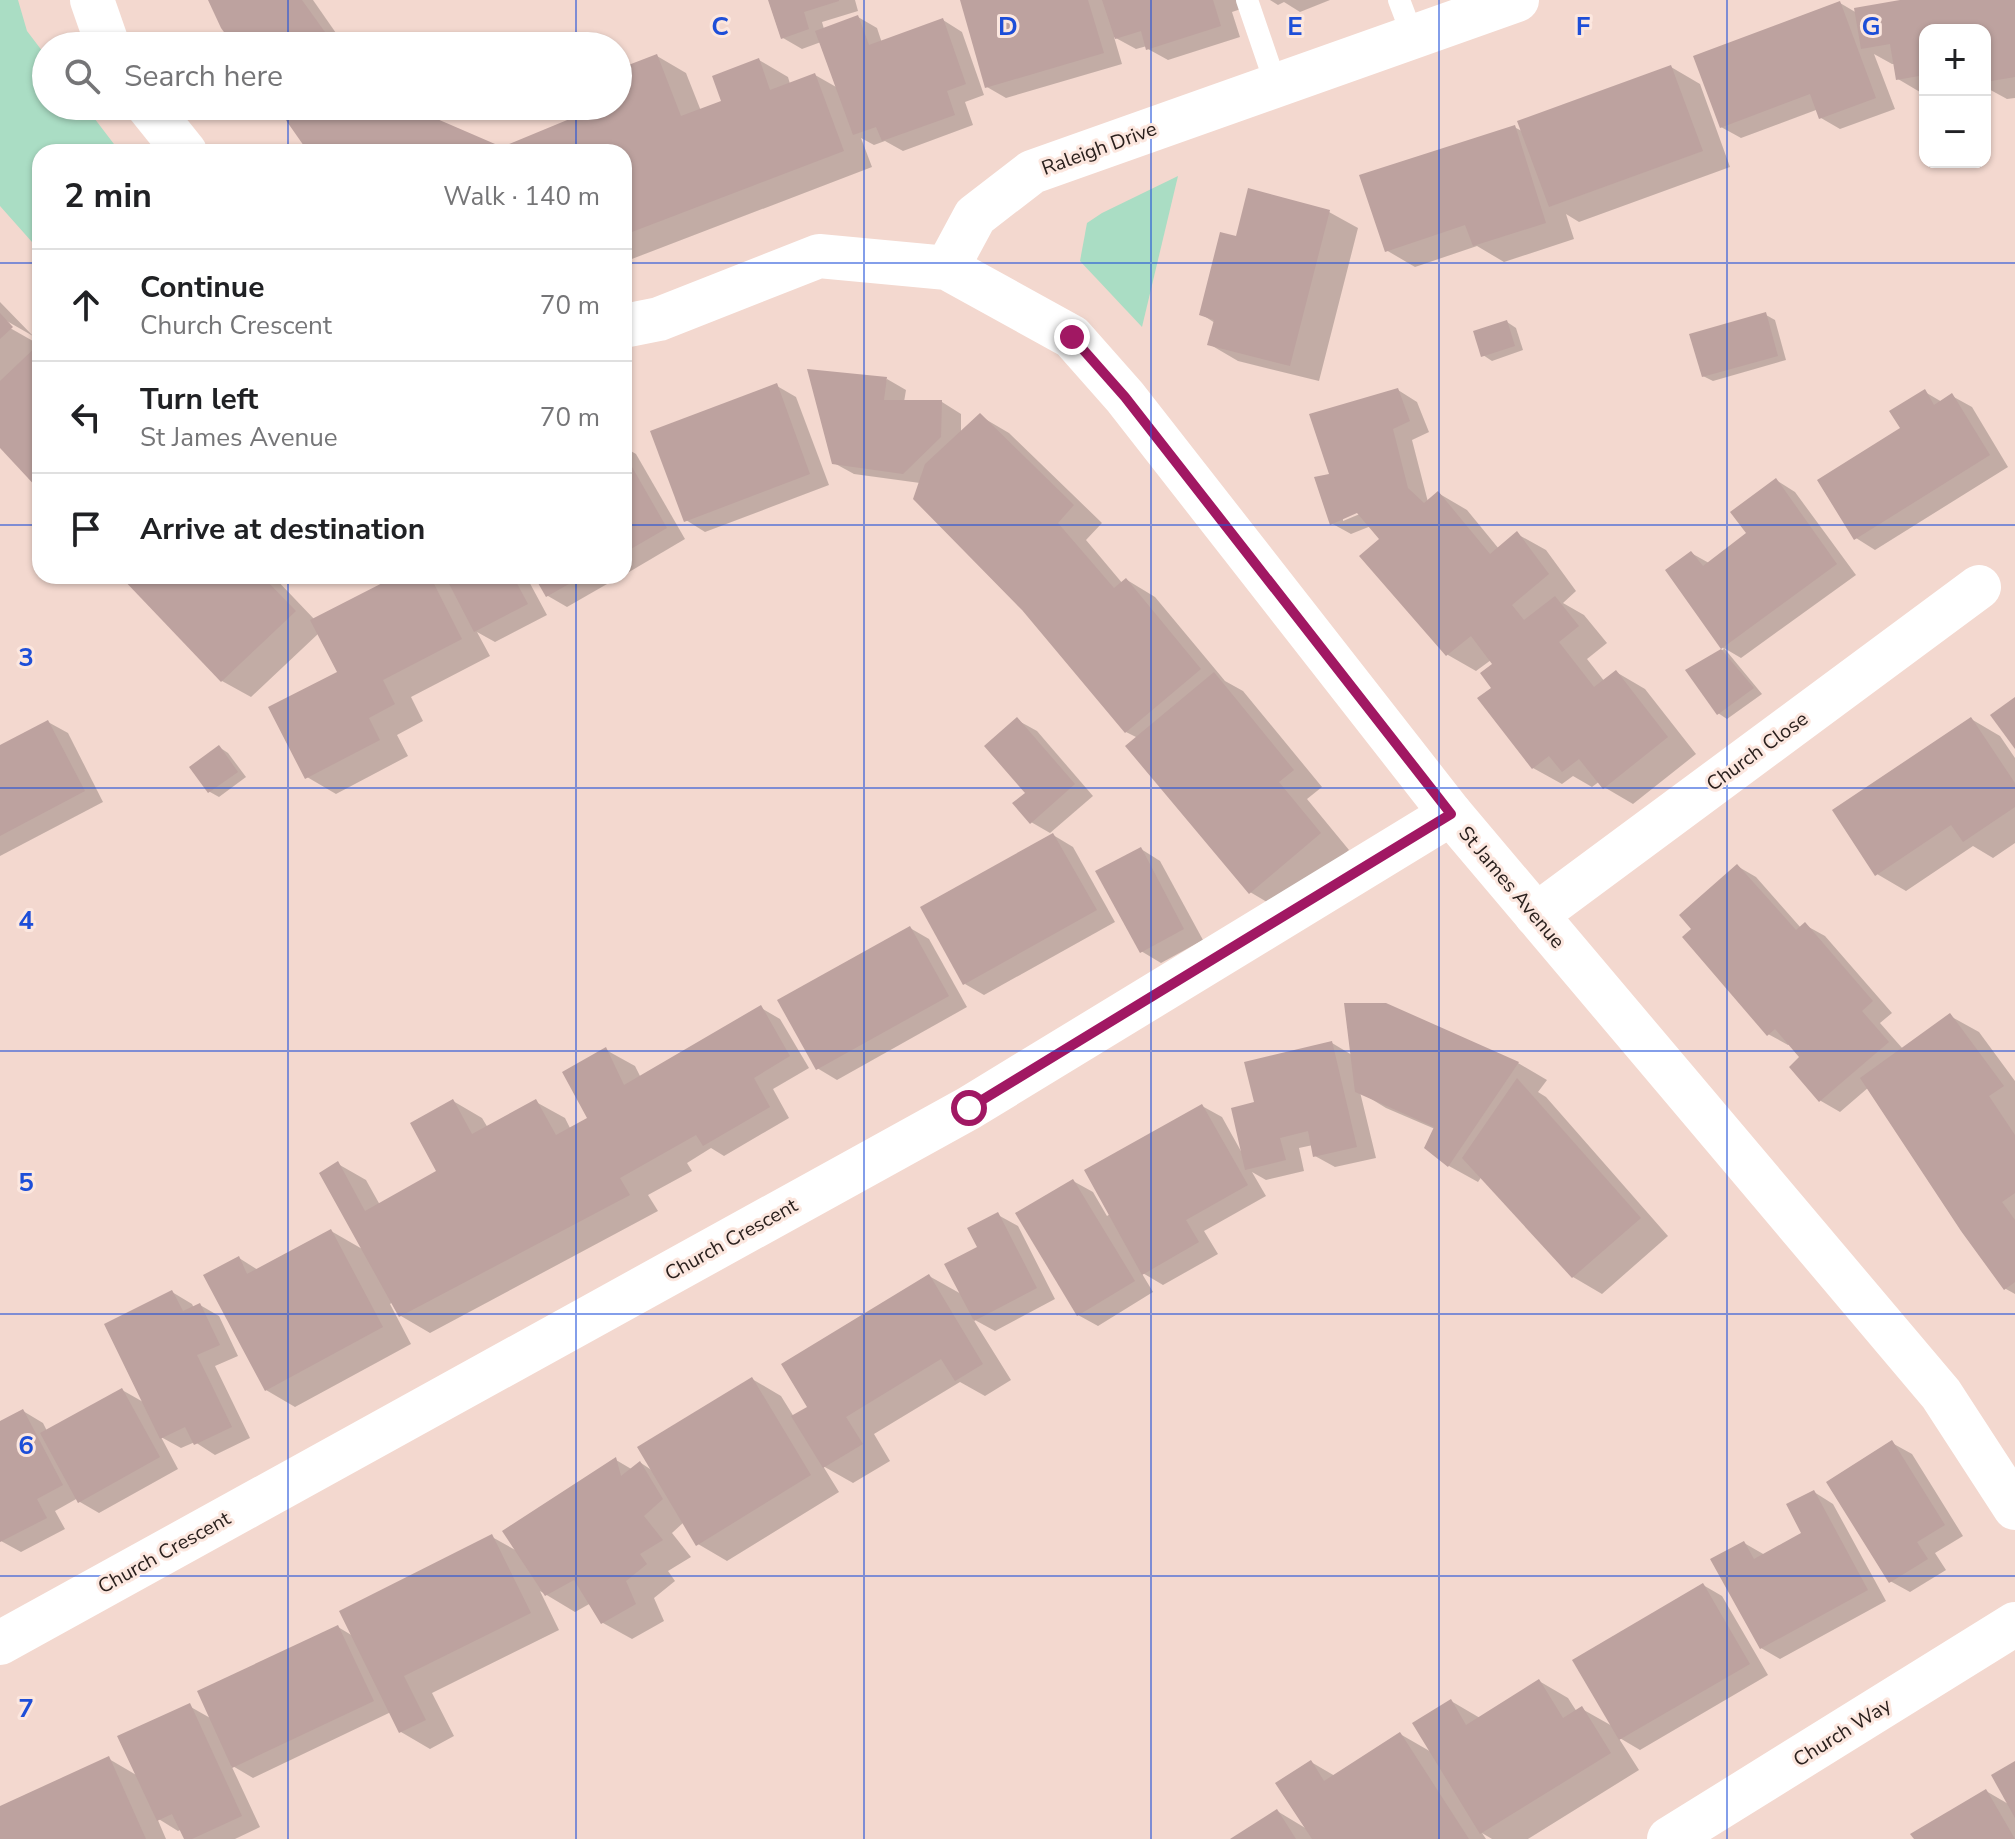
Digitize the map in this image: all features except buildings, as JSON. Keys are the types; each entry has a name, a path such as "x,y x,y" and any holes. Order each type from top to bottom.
{"street":[{"path":"92,0 103,32"},
{"name":"Raleigh Drive","path":"947,268 975,216 1032,172 1276,85 1406,18 1517,0"},
{"path":"159,120 179,144"},
{"path":"632,324 659,319 819,256 947,268"},
{"name":"St James Avenue","path":"947,268 1072,337 1125,397 1451,814 1941,1394 2015,1508"},
{"name":"Church Close","path":"1536,915 1979,587"},
{"name":"Church Crescent","path":"0,1643 969,1108 1451,814"},
{"name":"Church Way","path":"1669,1839 2015,1624"}],"lane":[{"path":"1247,0 1276,85"}],"green space":[{"path":"0,0 18,0 32,38 32,120 96,120 114,144 32,144 32,242 0,206"},
{"path":"1178,176 1142,327 1080,261 1087,223"}],"route":[{"path":"969,1108 1451,814 1125,397 1072,337"}]}
